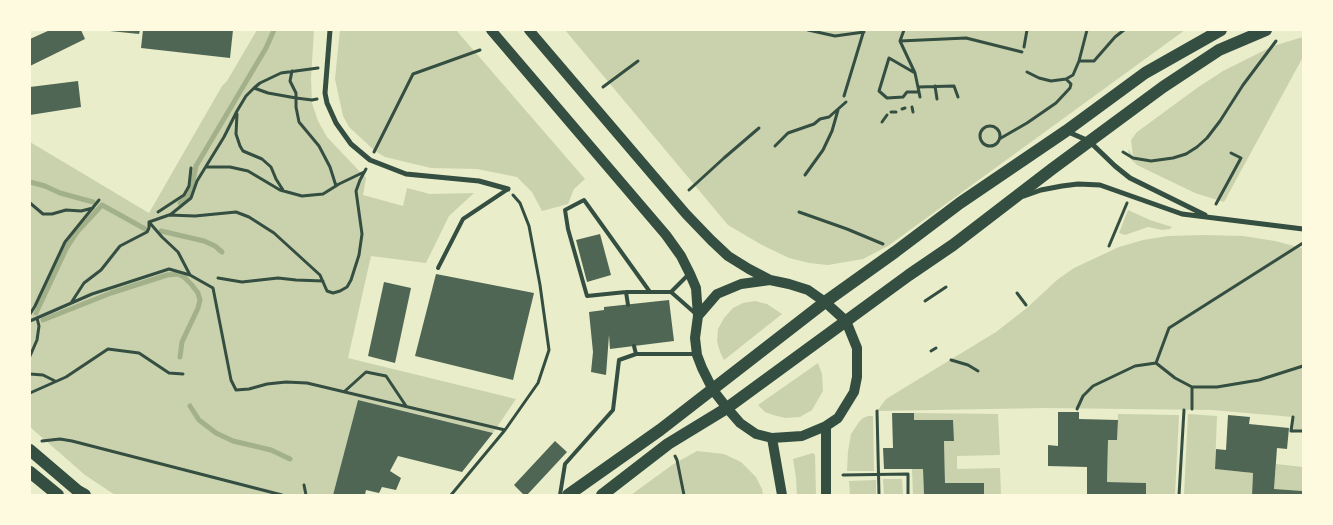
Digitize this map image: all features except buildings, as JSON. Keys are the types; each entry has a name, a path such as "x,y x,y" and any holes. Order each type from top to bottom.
{"main road":[{"path":"491,30 666,235 681,256 696,288 698,316 695,338 697,354 713,390 740,423 756,434 772,438 802,436 826,426 838,418 854,392 857,377 857,348 846,321 808,290 770,280 748,269 728,256 710,240 528,30"},
{"path":"568,495 660,430 713,390 743,364 960,203 1066,132 1145,73 1222,30"},
{"path":"602,495 668,444 727,408 952,245 1163,87 1228,46 1266,30"},
{"path":"698,316 717,294 742,284 770,280"},
{"path":"826,426 826,495"},
{"path":"772,438 782,495"},
{"path":"30,450 85,495"},
{"path":"30,472 56,494"}],"street":[{"path":"330,30 325,93 327,103 336,123 351,144 370,160 406,174 479,181 508,189"},
{"path":"1066,132 1090,141 1130,178 1210,218"},
{"path":"1010,201 1041,190 1062,186 1078,184 1100,185 1182,214 1303,229"}],"lane":[{"path":"438,268 463,219 508,189"},
{"path":"650,292 584,200 565,210 568,229 587,296 626,292 650,292 671,292 698,316"},
{"path":"671,292 690,274"},
{"path":"626,292 628,305"},
{"path":"634,346 636,354"},
{"path":"560,495 566,464 614,410 619,360 636,354 697,354"}],"path":[{"path":"808,30 835,36 864,31 844,96"},
{"path":"904,30 900,42 915,73 920,97"},
{"path":"1024,46 1027,30"},
{"path":"1027,72 1045,80 1066,79 1073,75 1079,61 1087,30"},
{"path":"1079,61 1094,61 1115,37 1124,30"},
{"path":"900,42 966,38 1022,52"},
{"path":"1123,152 1134,158 1151,161 1173,158 1197,147 1220,122 1243,84 1278,39"},
{"path":"169,215 194,216 236,212 249,217 274,233 320,275 327,291 332,293 340,292 347,287 351,280 359,255 362,234 356,191 413,74 480,50"},
{"path":"915,73 889,58 879,91 886,98 903,97 908,92 919,92"},
{"path":"603,87 638,61"},
{"path":"149,222 169,215 192,198 198,181 224,138 237,111 246,96 260,82 281,73 318,68 326,69"},
{"path":"292,71 290,81 296,93 299,122 319,146 330,167 336,186"},
{"path":"1000,138 1000,133 994,126 985,128 980,135 982,142 990,146 994,145 1000,138 1027,123 1056,103 1070,88 1071,84 1066,79"},
{"path":"935,86 936,99"},
{"path":"918,87 954,86 958,97"},
{"path":"254,88 296,98 318,99"},
{"path":"775,146 788,133 830,117 846,102"},
{"path":"912,107 913,112"},
{"path":"805,175 823,150 832,131 838,109"},
{"path":"237,111 236,134 240,146 243,151 254,154 271,167 283,190"},
{"path":"882,122 887,114"},
{"path":"689,190 759,128"},
{"path":"1216,204 1240,158 1231,153"},
{"path":"206,167 230,167 248,171 280,190 302,196 323,194 365,171"},
{"path":"158,212 184,195 188,186 191,168"},
{"path":"451,495 505,430 538,383 549,350 529,226 520,203 508,189"},
{"path":"30,314 64,242 99,200"},
{"path":"30,203 43,214 94,208"},
{"path":"1108,246 1127,203"},
{"path":"799,212 888,246"},
{"path":"149,222 178,252 190,275"},
{"path":"71,303 84,283 101,270 120,246 147,232 149,222"},
{"path":"1156,363 1169,328 1303,243"},
{"path":"30,321 92,294 169,269 190,275 212,288 231,380 236,390 267,384 307,382 505,430"},
{"path":"218,278 242,282 278,278 323,281"},
{"path":"925,302 946,287"},
{"path":"1017,293 1026,305"},
{"path":"30,356 37,340 39,326 37,318"},
{"path":"931,351 936,348"},
{"path":"30,393 66,377 108,349 140,353 168,373 183,374"},
{"path":"951,360 968,365 978,371"},
{"path":"1077,409 1083,396 1093,386 1135,366 1156,363 1175,378 1192,387 1217,387 1259,380 1303,366"},
{"path":"344,391 366,372 386,376 406,406"},
{"path":"30,374 43,375 56,382"},
{"path":"1192,387 1192,409"},
{"path":"1180,495 1184,410"},
{"path":"877,411 879,495"},
{"path":"1293,417 1292,431 1303,431"},
{"path":"41,441 60,439 72,441 282,495"},
{"path":"677,460 684,495"},
{"path":"843,476 908,474 908,495"},
{"path":"304,484 306,495"}],"green space":[{"path":"257,30 314,30 311,78 312,103 318,121 327,137 366,178 363,195 403,206 407,188 430,194 474,193 449,216 426,263 371,256 348,358 516,399 493,433 358,400 333,495 115,495 85,475 30,427 30,142 149,213 222,86 227,81"},
{"path":"340,30 456,30 585,179 574,189 568,204 542,211 532,192 517,177 477,169 431,168 385,157 375,151 349,127 343,116 335,79"},
{"path":"565,30 1185,30 888,246 863,259 828,265 789,258 728,225"},
{"path":"1303,37 1303,57 1224,202 1195,193 1137,165 1130,158 1128,149 1133,156 1131,140 1137,132 1197,88 1223,71 1273,46"},
{"path":"1128,210 1172,227 1162,230 1148,227 1125,235 1119,233"},
{"path":"1168,236 1243,236 1303,248 1303,431 1291,431 1293,417 1212,410 1045,408 877,411 886,399 996,332 1028,307 1057,280 1074,268 1119,247 1143,240"},
{"path":"755,301 767,304 782,314 724,360 717,341 718,329 724,318 733,308 743,303"},
{"path":"818,363 822,374 823,391 812,410 800,417 785,418 765,412 758,405"},
{"path":"914,413 998,414 1000,455 957,456 957,469 1000,468 1001,495 984,495 984,483 945,483 944,441 953,440 953,420 914,420"},
{"path":"1118,414 1179,415 1175,495 1146,495 1146,483 1107,482 1108,440 1117,440"},
{"path":"1188,414 1217,416 1215,469 1253,473 1252,495 1184,495"},
{"path":"868,416 873,416 874,471 847,471 851,434 859,422"},
{"path":"697,451 724,454 741,462 756,477 763,495 631,495 672,465"},
{"path":"813,453 815,455 816,495 797,495 793,459"},
{"path":"1276,464 1303,467 1303,491 1274,489"},
{"path":"912,469 923,469 924,495 913,495"},
{"path":"883,479 902,479 903,495 884,495"},
{"path":"876,480 876,495 850,495 849,481"}],"waterway":[{"path":"180,203 189,195 196,166 266,48 274,30"},
{"path":"30,182 93,202"},
{"path":"36,313 67,247 77,232 102,205 147,230"},
{"path":"161,231 204,241 222,252"},
{"path":"43,320 111,293 167,275 178,274 191,284 198,293 200,300 182,342 180,357"},
{"path":"190,406 199,420 216,433 233,441 271,450 290,459"}]}
